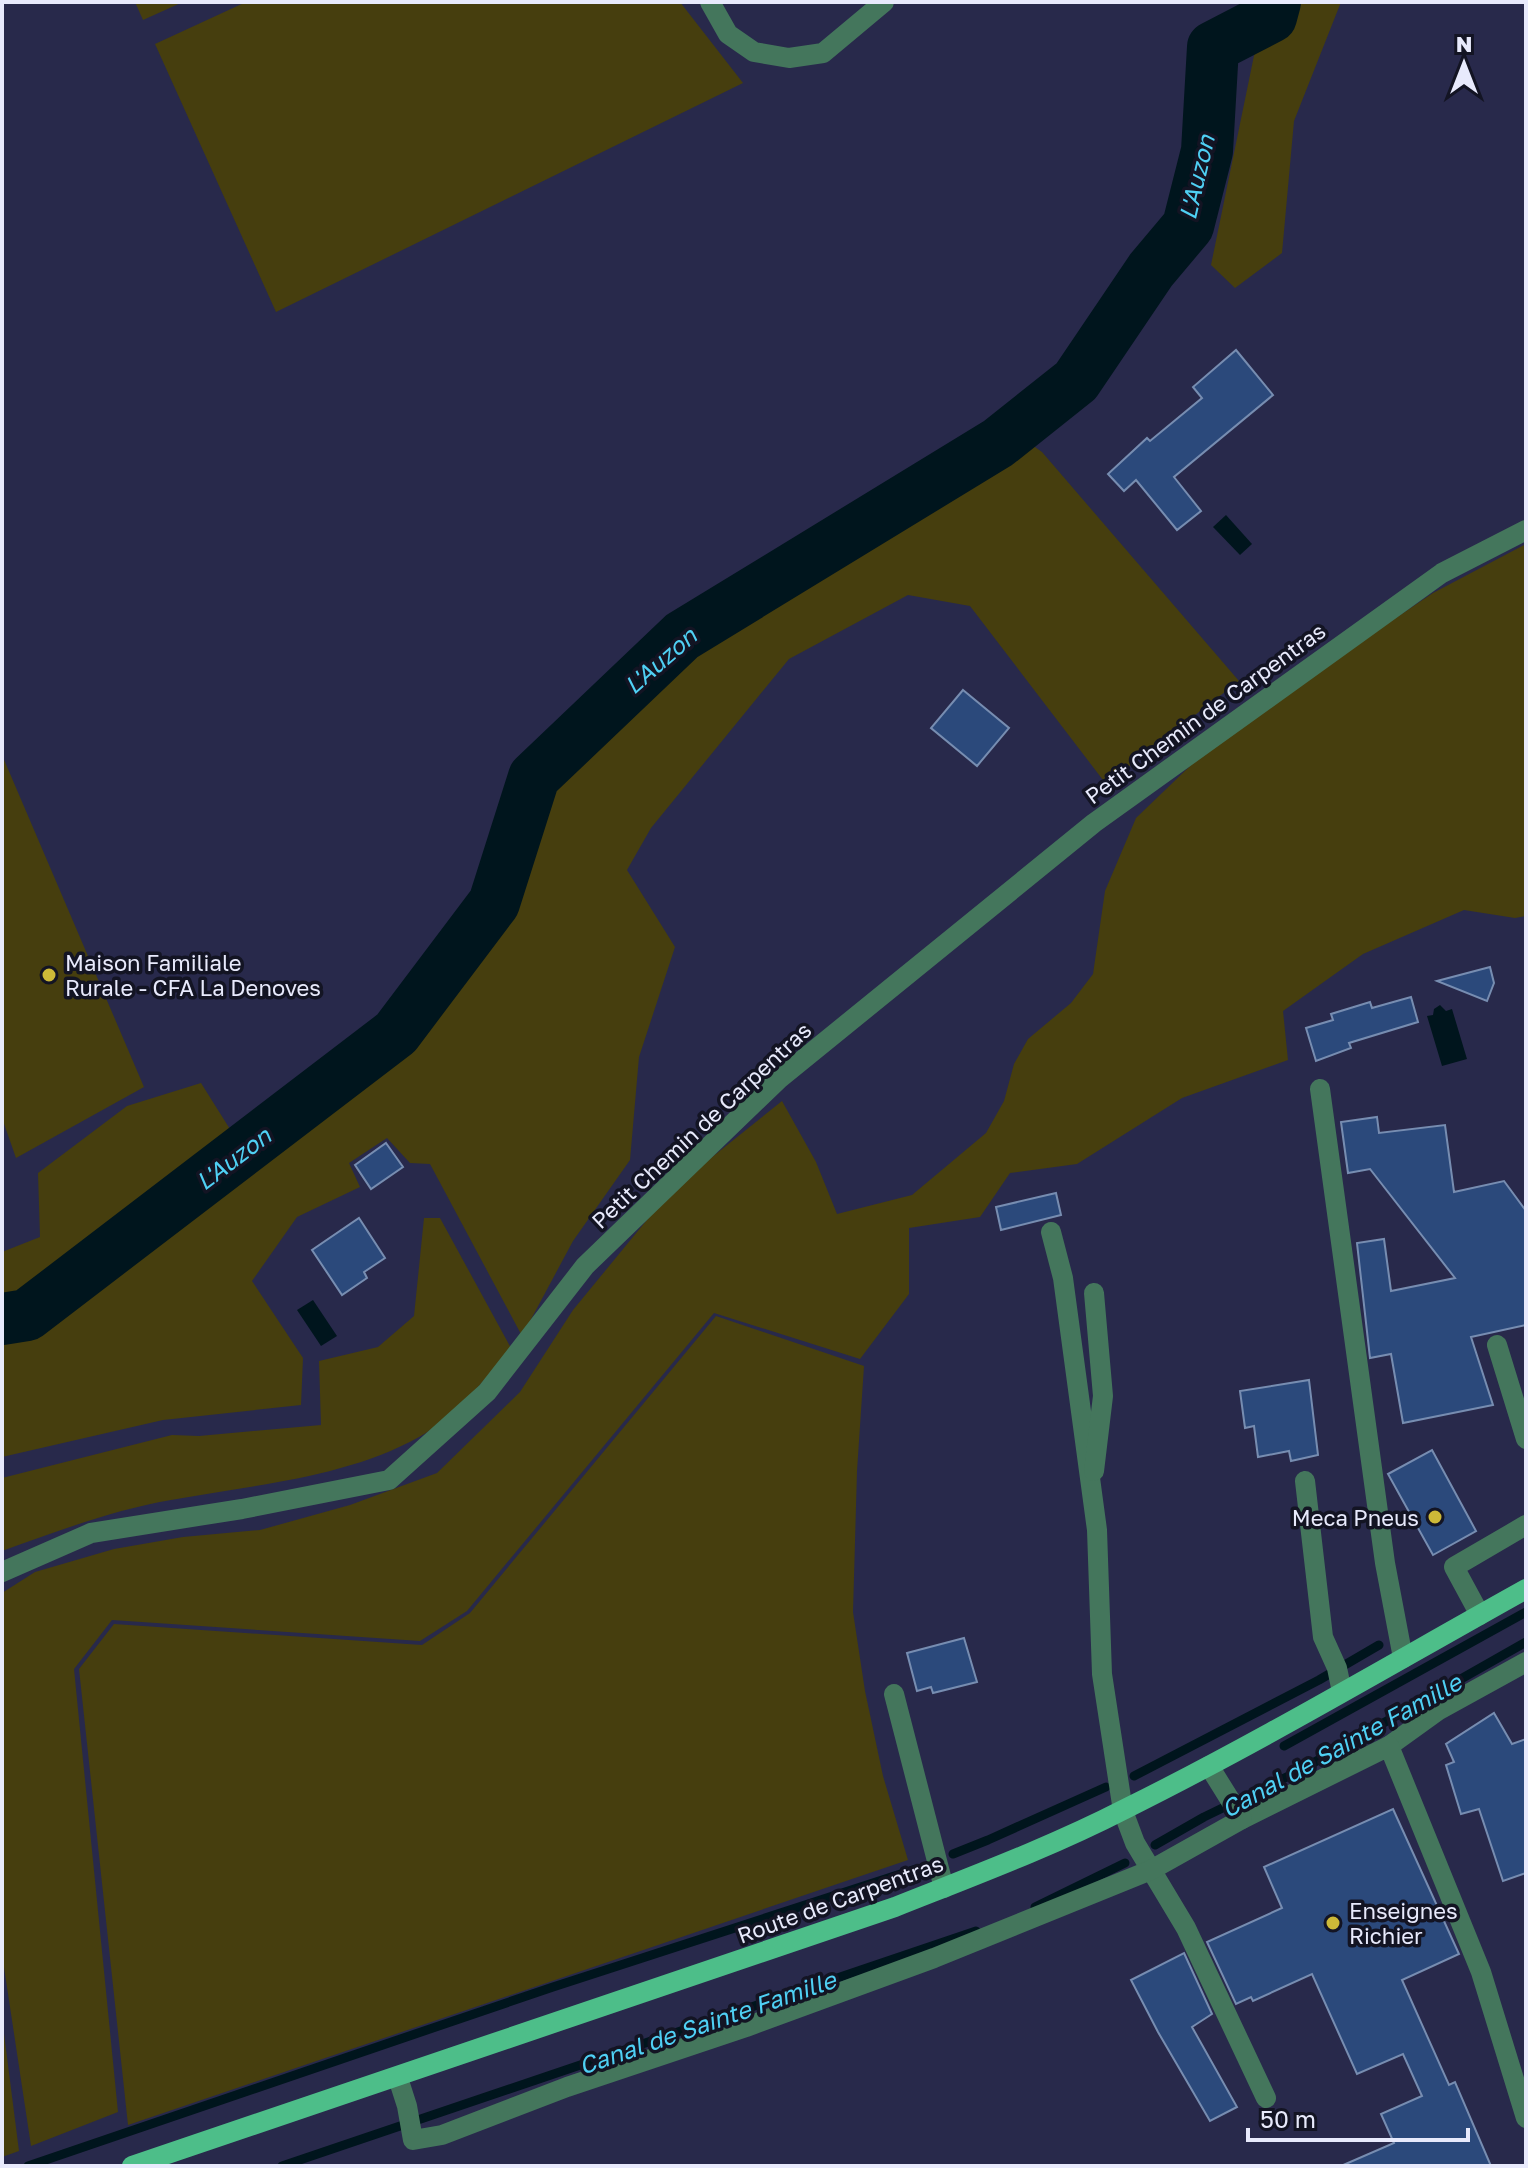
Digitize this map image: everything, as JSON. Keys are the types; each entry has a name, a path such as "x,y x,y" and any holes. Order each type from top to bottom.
{"main road":[{"name":"Route de Carpentras","path":"132,2166 895,1907 1011,1861 1123,1811 1209,1766 1526,1589"}],"street":[{"path":"710,2 728,34 754,52 789,58 823,53 884,2"},
{"name":"Petit Chemin de Carpentras","path":"2,1572 91,1533 242,1509 389,1480 487,1392 585,1266 779,1079 1094,823 1442,573 1526,530"},
{"path":"1320,1089 1385,1563 1403,1658"},
{"path":"1051,1232 1063,1278 1097,1530 1102,1674 1123,1811 1135,1843 1186,1928 1266,2098"},
{"path":"1091,1491 1103,1396 1094,1293"},
{"path":"1497,1345 1526,1439"},
{"path":"1305,1481 1323,1637 1337,1668 1342,1692"},
{"path":"1480,1615 1454,1567 1526,1525"},
{"path":"398,2078 413,2140 442,2135 567,2087 746,2027 934,1958 1151,1870 1242,1819 1389,1746 1439,1710 1526,1662"},
{"path":"894,1694 944,1888"},
{"path":"1389,1746 1481,1972 1526,2118"},
{"path":"1209,1766 1242,1819"}],"shaded area":[{"path":"135,2 183,2 143,20"},
{"path":"246,2 680,2 743,83 276,312 155,44"},
{"path":"1265,2 1341,2 1294,121 1282,253 1235,288 1211,265"},
{"path":"1018,435 1042,452 1239,681 1106,784 970,606 908,595 789,659 651,828 627,870 675,947 639,1057 630,1160 573,1241 522,1336 430,1164 410,1163 387,1138 349,1163 360,1187 297,1217 252,1281 303,1358 301,1405 163,1420 2,1457 2,1252 40,1237 38,1173 127,1106 201,1083 250,1161 406,1045 506,911 545,787 574,765 693,649 1004,448"},
{"path":"1526,544 1526,916 1515,918 1464,910 1363,954 1283,1011 1288,1060 1182,1098 1077,1164 1010,1173 980,1217 909,1228 909,1294 860,1359 714,1313 467,1611 420,1641 112,1620 74,1669 118,2112 31,2146 2,1954 2,1593 35,1572 114,1549 183,1537 260,1530 350,1505 437,1473 520,1392 573,1310 651,1215 706,1162 782,1101 816,1162 837,1214 912,1195 986,1133 1004,1101 1014,1064 1028,1039 1071,1003 1093,974 1105,891 1136,818 1212,745 1433,593"},
{"name":"Maison Familiale Rurale - CFA La Denoves","path":"2,755 144,1087 16,1158 2,1118"},
{"path":"424,1218 440,1218 511,1348 480,1385 444,1420 419,1437 361,1462 298,1478 128,1509 2,1551 2,1478 172,1435 199,1436 321,1425 319,1361 378,1347 414,1316"},
{"path":"716,1316 864,1366 853,1612 865,1691 883,1776 908,1860 128,2125 79,1669 114,1624 422,1645 470,1613"},
{"path":"2,2018 19,2151 2,2157"}],"water":[{"path":"1226,515 1252,544 1240,555 1213,527"},
{"path":"1440,1005 1446,1011 1452,1009 1467,1059 1442,1066 1427,1016 1433,1015 1434,1009"},
{"path":"313,1300 337,1336 321,1346 297,1310"}],"building":[{"path":"1236,350 1273,395 1174,477 1201,511 1177,530 1136,480 1124,491 1108,474 1147,438 1150,441 1202,398 1193,387"},
{"path":"963,690 1009,728 977,766 931,728"},
{"path":"1490,967 1494,983 1487,1001 1437,981"},
{"path":"1411,997 1418,1022 1349,1043 1351,1048 1316,1061 1306,1028 1333,1020 1331,1014 1370,1002 1372,1008"},
{"path":"1377,1117 1379,1133 1445,1125 1454,1192 1504,1181 1526,1211 1526,1325 1471,1337 1493,1405 1403,1423 1391,1354 1370,1358 1357,1243 1384,1239 1391,1291 1455,1278 1370,1169 1348,1173 1341,1122"},
{"path":"386,1143 403,1167 371,1189 355,1165"},
{"path":"1056,1193 1061,1215 1001,1230 996,1207"},
{"path":"359,1218 385,1258 364,1272 367,1278 342,1295 312,1250"},
{"path":"1309,1380 1318,1455 1291,1461 1289,1451 1258,1457 1254,1426 1245,1428 1240,1391"},
{"path":"1432,1450 1476,1531 1433,1555 1388,1474"},
{"path":"964,1638 977,1682 933,1693 931,1687 917,1691 907,1653"},
{"path":"1494,1713 1512,1744 1526,1739 1526,1873 1503,1881 1479,1809 1461,1814 1446,1765 1454,1762 1446,1744"},
{"path":"1393,1809 1459,1954 1402,1980 1449,2085 1455,2082 1491,2166 1341,2166 1394,2143 1381,2114 1422,2096 1403,2054 1357,2074 1312,1974 1253,2001 1251,1997 1236,2004 1207,1942 1282,1908 1264,1867"},
{"path":"1184,1953 1212,2014 1192,2027 1237,2107 1210,2121 1131,1980"}],"waterway":[{"name":"L'Auzon","path":"2,1319 27,1315 396,1033 494,903 534,777 682,636 998,443 1076,381 1151,270 1188,226 1207,151 1213,47 1271,17 1275,2"},
{"path":"1284,1746 1526,1612"},
{"name":"Canal de Sainte Famille","path":"1155,1845 1204,1817 1299,1771 1526,1642"},
{"path":"1134,1776 1319,1680 1379,1645"},
{"path":"953,1854 1106,1787"},
{"name":"Canal de Sainte Famille","path":"1035,1907 1125,1863"},
{"path":"28,2166 553,1987 916,1869"},
{"name":"Canal de Sainte Famille","path":"282,2166 976,1931"}],"place":[{"name":"Maison Familiale Rurale - CFA La Denoves","path":"49,975"},
{"name":"Meca Pneus","path":"1435,1517"},
{"name":"Enseignes Richier","path":"1333,1923"}]}
